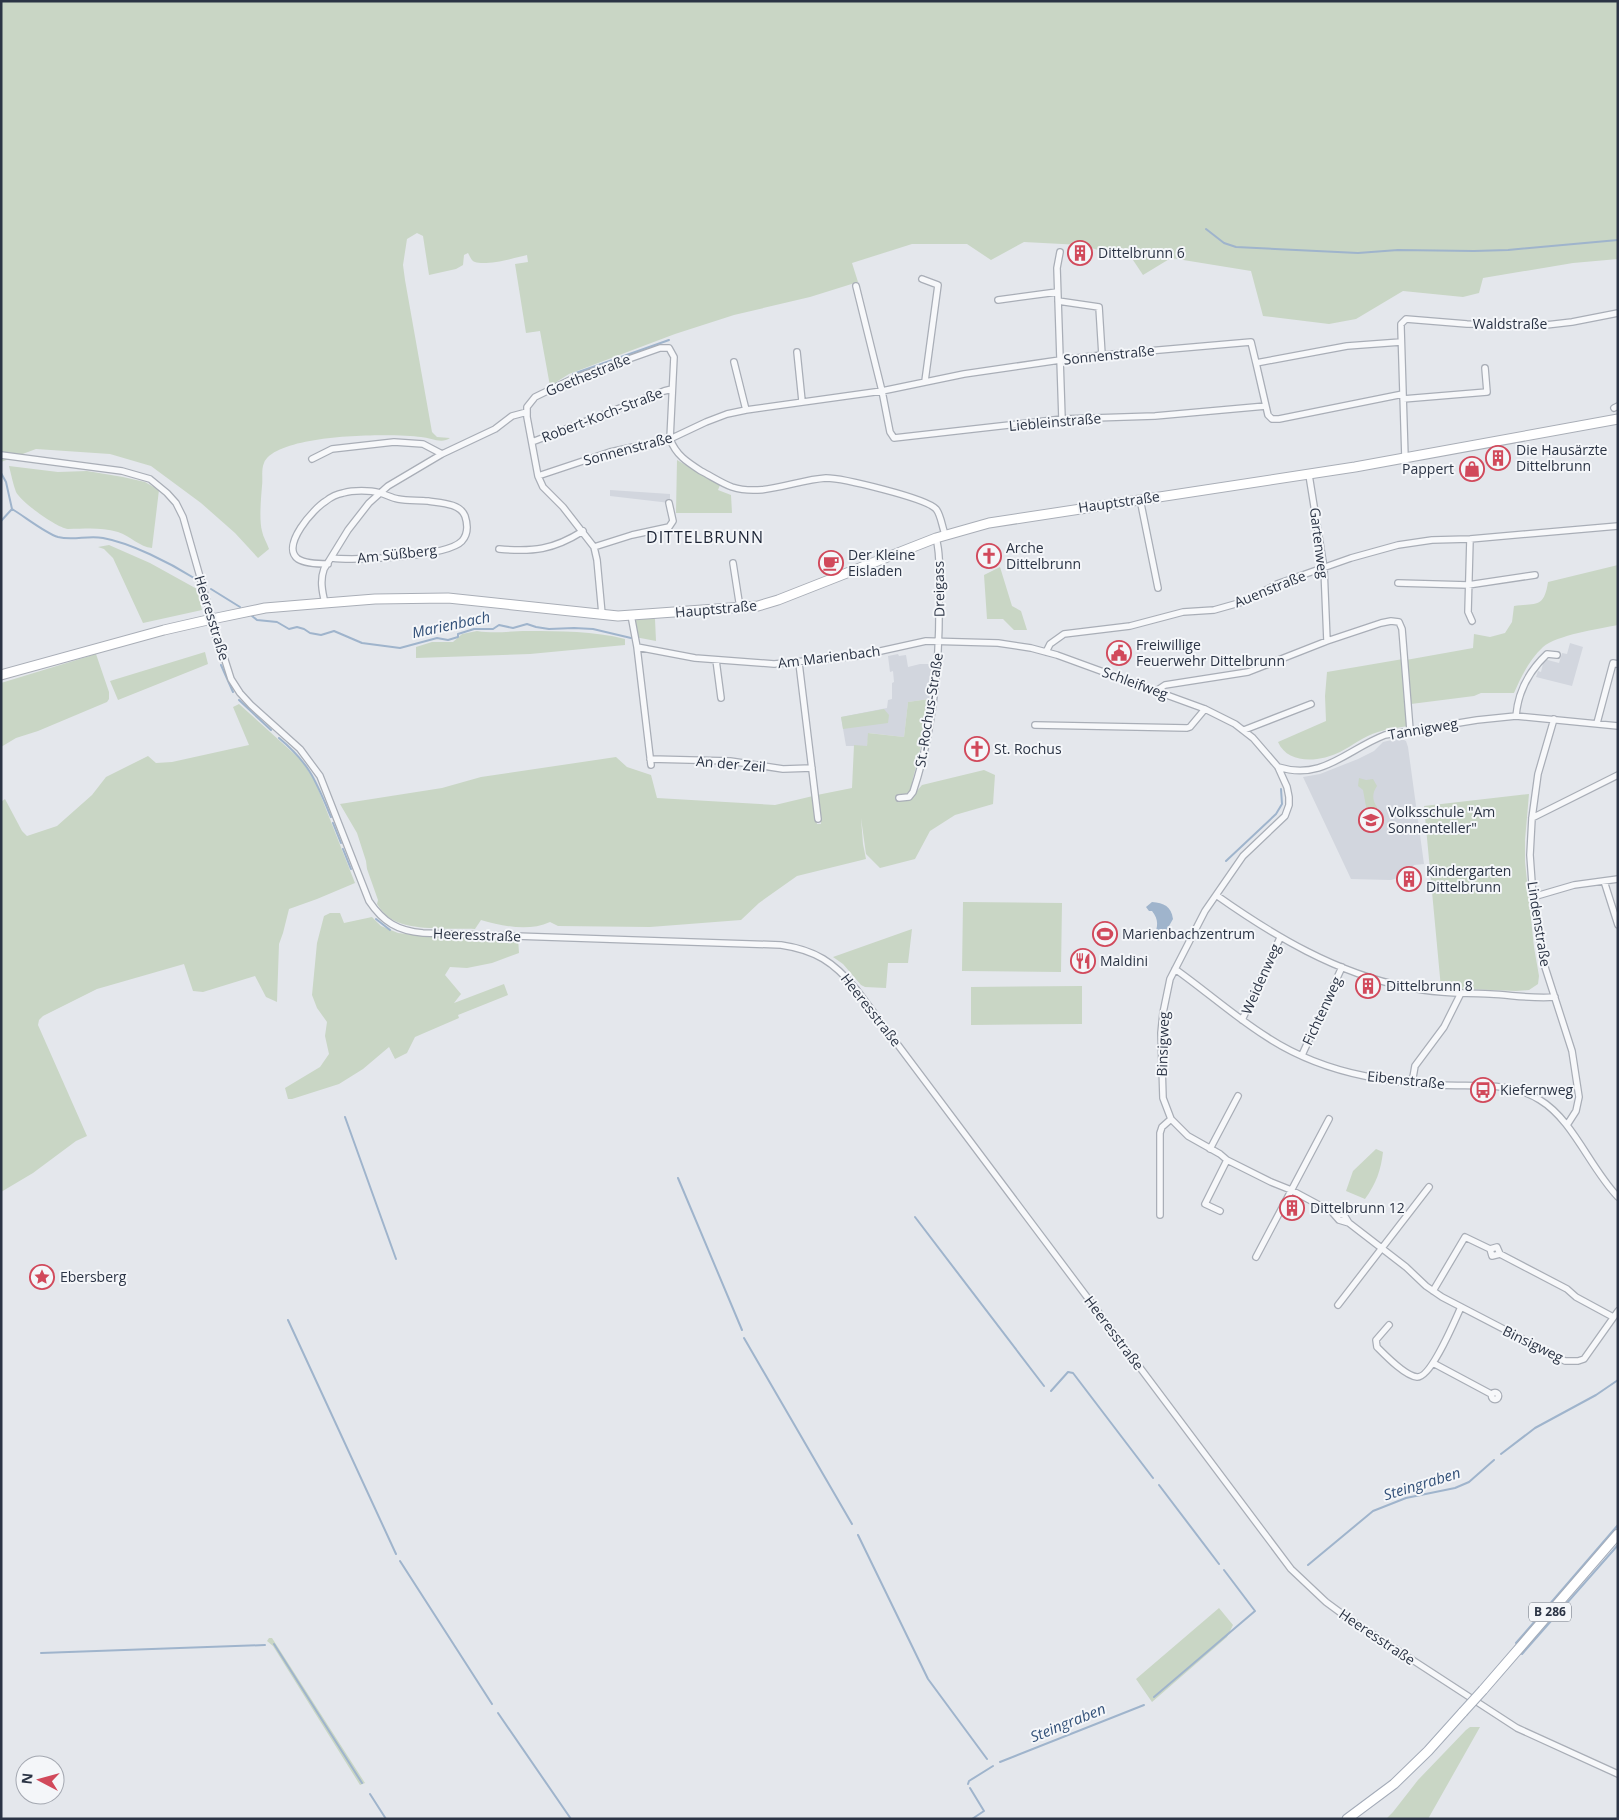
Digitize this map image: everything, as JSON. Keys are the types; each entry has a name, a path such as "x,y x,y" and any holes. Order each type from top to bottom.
{"street":[{"path":"1060,252 1057,268 1057,292 1062,419"},
{"path":"922,280 938,286 925,381"},
{"path":"856,286 882,391"},
{"path":"998,300 1057,292"},
{"path":"1058,301 1099,307 1102,355"},
{"name":"Waldstraße","path":"1401,342 1401,324 1409,319 1467,324 1546,325 1618,313"},
{"name":"Sonnenstraße","path":"538,476 610,452 670,439 720,417 746,410 882,391 925,381 1060,360 1251,342 1256,363"},
{"path":"1405,458 1403,396 1401,342 1347,346 1256,363 1268,415 1272,419 1403,396 1486,392 1484,368"},
{"name":"Goethestraße","path":"527,412 529,403 535,397 572,379 666,347 671,350 674,357 672,389"},
{"path":"796,352 802,401"},
{"path":"734,362 746,410"},
{"path":"670,439 672,389"},
{"name":"Robert-Koch-Straße","path":"532,442 672,389"},
{"name":"Liebleinstraße","path":"882,391 890,432 896,438 1062,419 1155,416 1266,406"},
{"path":"527,412 538,476 547,493 563,507 594,547 602,614"},
{"name":"Am Süßberg","path":"325,603 322,575 348,530 369,502 408,473 442,454 495,429 517,414 527,412"},
{"name":"Hauptstraße","path":"1,675 164,630 232,614 325,603 375,599 448,598 602,614 631,615 758,606 778,600 940,536 1014,518 1310,475 1618,419"},
{"name":"Dreigass","path":"670,439 674,449 684,460 717,480 733,487 756,490 824,478 849,481 932,506 939,514 940,640"},
{"path":"312,459 332,449 394,442 423,444 442,454"},
{"name":"Heeresstraße","path":"1,455 122,471 150,479 167,493 183,517 228,672 240,693 300,749 320,776 369,901 389,924 410,932 423,933 781,945 812,952 836,966 856,988 1291,1569 1344,1616 1517,1728 1618,1774"},
{"name":"Gartenweg","path":"1310,475 1324,568 1327,641"},
{"name":"Am Süßberg","path":"328,564 302,561 294,555 293,544 306,521 320,505 335,496 353,492 379,493 396,499 419,500 457,507 463,511 466,517 468,527 464,537 455,546 426,553 354,559 332,558"},
{"path":"1140,499 1158,588"},
{"path":"594,547 632,535 669,527 673,521 669,503"},
{"name":"Auenstraße","path":"1046,652 1050,644 1064,634 1130,626 1183,612 1214,610 1246,601 1277,584 1351,558 1398,545 1432,540 1470,539 1618,526"},
{"path":"499,549 525,551 545,548 566,542 583,531"},
{"path":"1470,539 1468,612 1472,621"},
{"path":"734,563 740,608"},
{"path":"1398,583 1468,584 1534,575"},
{"name":"An der Zeil","path":"631,615 651,762 738,762 784,769 812,768"},
{"path":"1156,691 1165,685 1248,672 1327,641 1381,623 1399,622 1402,629 1410,730"},
{"name":"Schleifweg","path":"940,640 998,643 1046,652 1205,709 1244,730 1262,747 1278,766 1289,797"},
{"name":"Am Marienbach","path":"637,648 695,658 774,664 858,656 926,641 940,640"},
{"name":"St.-Rochus-Straße","path":"899,798 909,797 914,792 930,718 940,640"},
{"path":"1516,716 1519,694 1530,673 1547,654 1557,655"},
{"path":"716,660 721,698"},
{"path":"799,663 818,819"},
{"path":"1597,723 1613,663 1618,664"},
{"path":"1244,730 1311,704"},
{"path":"1035,725 1187,728 1205,709"},
{"name":"Tannigweg","path":"1278,766 1292,771 1304,772 1317,769 1384,735 1476,720 1516,716 1618,726"},
{"name":"Lindenstraße","path":"1554,719 1541,760 1532,818 1530,854 1533,897 1544,964 1572,1051 1579,1097 1576,1111 1567,1125"},
{"path":"1532,818 1618,776"},
{"name":"Binsigweg","path":"1289,797 1289,805 1285,816 1243,856 1196,925 1168,986 1163,1013 1161,1047 1163,1098 1171,1119 1188,1136 1227,1160 1291,1190 1332,1212 1344,1215 1349,1223 1433,1291 1559,1359 1571,1362 1584,1359 1618,1311"},
{"path":"1533,897 1574,885 1618,879"},
{"path":"1604,881 1618,925"},
{"path":"1216,895 1280,938 1307,953 1342,967 1407,988 1527,998 1554,997"},
{"name":"Weidenweg","path":"1242,1020 1280,938"},
{"name":"Fichtenweg","path":"1302,1055 1342,967"},
{"name":"Eibenstraße","path":"1175,969 1269,1038 1302,1055 1336,1069 1387,1080 1412,1083 1486,1085 1516,1090 1541,1100 1567,1125 1604,1182 1618,1197"},
{"path":"1412,1083 1415,1066 1444,1027 1461,993"},
{"path":"1210,1148 1238,1096"},
{"path":"1160,1215 1160,1133 1162,1127 1171,1119"},
{"path":"1256,1257 1329,1119"},
{"path":"1220,1211 1205,1204 1227,1160"},
{"path":"1338,1305 1429,1187"},
{"path":"1433,1291 1465,1237 1490,1249 1492,1256 1500,1254 1567,1289 1576,1297 1613,1317"},
{"path":"1389,1325 1376,1340 1377,1347 1403,1370 1416,1377 1422,1376 1433,1363 1462,1307"},
{"path":"1433,1363 1491,1394"},
{"name":"B 286","path":"1347,1819 1394,1784 1428,1751 1618,1534"}],"shaded area":[{"path":"610,490 670,494 670,503 610,496"},
{"path":"1570,643 1583,647 1572,686 1536,677 1538,671 1541,672 1544,659 1559,663 1562,653 1567,654"},
{"path":"898,654 899,656 906,655 908,667 920,664 934,664 929,699 908,702 904,737 869,733 867,746 846,746 841,717 887,708 888,700 892,699 892,683 894,682 893,671 890,672 888,656"},
{"name":"Volksschule \"Am Sonnenteller\"","path":"1400,738 1406,741 1408,747 1424,864 1414,865 1407,875 1391,880 1351,879 1303,777 1320,774 1358,759 1374,751 1383,742"}],"green space":[{"path":"1,1 1618,1 1618,259 1573,263 1483,278 1479,293 1463,297 1403,291 1356,319 1329,324 1263,316 1251,271 1171,258 1143,275 1133,260 1081,245 1024,242 991,260 967,244 912,244 852,263 858,282 810,297 734,315 675,334 569,374 550,386 540,331 526,333 515,264 528,262 527,255 501,261 480,263 472,261 468,253 464,255 463,265 456,269 429,275 423,236 417,233 407,239 403,265 405,280 432,432 437,437 450,438 440,441 421,437 386,435 336,437 290,446 273,453 263,465 260,509 263,536 269,549 258,558 235,533 201,503 151,466 110,454 36,449 1,462"},
{"path":"677,460 720,485 718,490 731,495 732,513 676,513"},
{"path":"9,466 58,472 87,471 145,482 159,490 152,548 143,546 127,536 111,530 68,529 56,524 32,508 19,496 15,489"},
{"path":"109,545 150,563 197,589 202,610 143,623 113,558 104,549 98,547"},
{"path":"1618,565 1618,625 1578,633 1549,643 1538,652 1530,663 1514,693 1481,693 1474,696 1411,704 1406,660 1473,648 1474,634 1490,637 1505,633 1512,622 1514,606 1538,603 1544,596 1548,582"},
{"path":"1000,567 1012,606 1021,611 1027,630 1014,630 1003,619 987,619 984,575"},
{"path":"637,619 655,619 656,641 635,637 634,624"},
{"path":"477,631 589,633 625,639 625,645 530,654 416,658 416,647 432,642 453,642 462,634"},
{"path":"205,652 208,664 118,700 110,681"},
{"path":"96,654 109,692 107,702 38,731 16,738 1,747 1,683"},
{"path":"1403,659 1408,726 1373,734 1340,752 1323,758 1297,758 1289,755 1278,742 1326,721 1325,696 1327,672"},
{"path":"929,699 923,738 910,791 899,795 899,800 905,801 910,799 922,785 984,770 995,775 993,804 955,815 930,831 915,859 880,868 866,854 861,818 866,859 797,876 759,903 741,920 650,927 558,926 550,922 533,927 516,927 481,920 475,929 430,928 406,925 387,916 377,904 378,900 357,833 340,804 442,788 481,777 616,757 627,767 651,775 657,798 775,805 813,796 817,824 821,824 817,795 852,788 854,745 867,746 868,733 904,737 908,702"},
{"path":"239,704 301,760 315,781 355,883 289,909 279,944 277,1002 266,997 255,976 203,992 193,991 184,964 97,989 43,1016 39,1020 38,1025 87,1136 76,1141 33,1173 1,1192 1,802 5,799 22,831 27,836 57,826 92,795 106,777 148,756 156,763 172,762 249,745 233,707"},
{"path":"884,709 889,715 888,723 843,729 841,717"},
{"path":"1359,778 1373,779 1377,786 1373,796 1377,807 1376,812 1367,812 1363,790 1358,786"},
{"path":"1529,794 1525,862 1539,976 1538,984 1529,990 1516,991 1441,988 1424,806"},
{"path":"963,902 1062,903 1061,972 962,971"},
{"path":"330,913 340,913 344,923 372,917 381,926 398,933 424,936 518,938 519,953 492,963 467,968 450,967 445,975 461,994 454,1003 504,984 508,995 458,1015 459,1018 415,1037 407,1053 395,1059 389,1047 363,1069 339,1084 288,1099 285,1088 320,1067 329,1054 325,1036 327,1022 317,1008 312,995 317,943 324,916"},
{"path":"912,929 908,963 888,963 886,988 865,987 861,985 843,964 833,957"},
{"path":"1082,986 1082,1024 971,1025 971,987"},
{"path":"1376,1149 1383,1152 1381,1165 1375,1182 1365,1199 1346,1191 1353,1171"},
{"path":"1219,1608 1233,1625 1227,1637 1152,1702 1136,1679"},
{"path":"269,1638 272,1638 365,1783 360,1785 273,1646 267,1641"},
{"path":"1470,1727 1480,1727 1428,1819 1386,1819 1418,1780"}],"water":[{"path":"1152,902 1160,903 1169,908 1173,919 1161,940 1157,941 1154,937 1157,920 1152,911 1149,911 1146,907"}],"waterway":[{"path":"1206,229 1224,243 1236,247 1358,253 1398,250 1508,250 1618,240"},
{"path":"573,374 669,340"},
{"path":"1,473 6,482 12,509"},
{"name":"Marienbach","path":"1,521 12,509 58,537 97,537 126,544 150,554 194,578"},
{"name":"Marienbach","path":"211,589 240,607"},
{"name":"Marienbach","path":"252,616 257,620 277,622 289,629 297,627 310,633 321,635 334,631 362,643 400,648 437,638 448,640 458,637 458,634 474,629 493,629 499,625 513,628 527,624 549,629 593,629 631,638"},
{"path":"212,634 217,652"},
{"path":"221,665 233,692"},
{"path":"239,700 271,730"},
{"path":"279,738 290,747 311,774 331,817"},
{"path":"1226,861 1276,814 1282,804 1281,789"},
{"path":"333,823 341,843"},
{"path":"343,849 351,869"},
{"path":"376,919 390,930"},
{"path":"345,1117 396,1259"},
{"path":"678,1178 742,1330"},
{"path":"915,1217 1044,1386"},
{"path":"288,1320 396,1554"},
{"path":"744,1338 852,1524"},
{"path":"1051,1391 1068,1372 1073,1373 1153,1478"},
{"name":"Steingraben","path":"1501,1454 1535,1428 1596,1395 1618,1380"},
{"name":"Steingraben","path":"1308,1565 1373,1511 1406,1498 1455,1488 1469,1482 1494,1460"},
{"path":"1159,1485 1219,1564"},
{"path":"1516,1643 1618,1525"},
{"path":"858,1535 928,1679 987,1759"},
{"path":"1522,1654 1618,1545"},
{"path":"400,1561 492,1704"},
{"name":"Steingraben","path":"1154,1697 1255,1611 1224,1570"},
{"path":"274,1644 362,1783"},
{"path":"41,1653 265,1645"},
{"name":"Steingraben","path":"1000,1762 1144,1705"},
{"path":"498,1713 571,1819"},
{"name":"Steingraben","path":"968,1784 969,1781 993,1766"},
{"name":"Steingraben","path":"970,1788 984,1811 972,1819"},
{"path":"370,1794 386,1819"}],"place":[{"name":"Dittelbrunn 6","path":"1080,253"},
{"name":"Die Hausärzte Dittelbrunn","path":"1498,458"},
{"name":"Pappert","path":"1472,469"},
{"name":"Arche Dittelbrunn","path":"989,556"},
{"name":"Der Kleine Eisladen","path":"831,563"},
{"name":"Freiwillige Feuerwehr Dittelbrunn","path":"1119,653"},
{"name":"St. Rochus","path":"977,749"},
{"name":"Volksschule \"Am Sonnenteller\"","path":"1371,820"},
{"name":"Kindergarten Dittelbrunn","path":"1409,879"},
{"name":"Marienbachzentrum","path":"1105,934"},
{"name":"Maldini","path":"1083,961"},
{"name":"Dittelbrunn 8","path":"1368,986"},
{"name":"Kiefernweg","path":"1483,1090"},
{"name":"Dittelbrunn 12","path":"1292,1208"},
{"name":"Ebersberg","path":"42,1277"}],"district":[{"name":"DITTELBRUNN","path":"705,537"}]}
